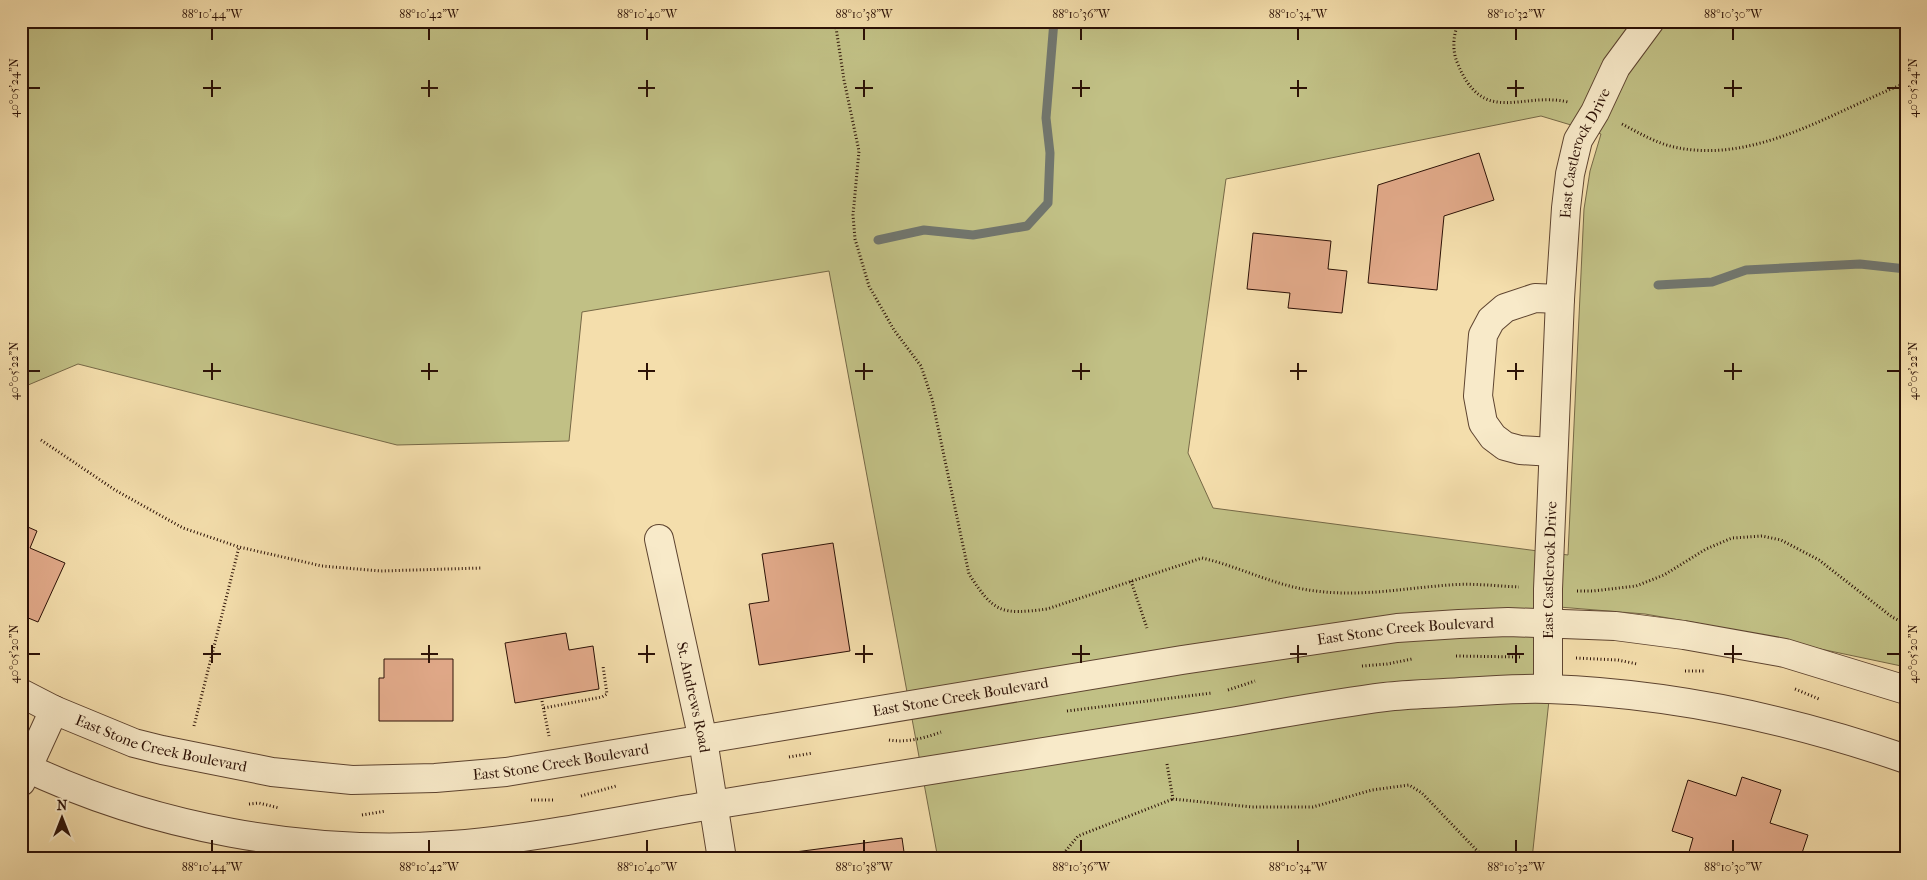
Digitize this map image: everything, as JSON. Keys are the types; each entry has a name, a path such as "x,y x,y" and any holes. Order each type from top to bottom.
{"street":[{"name":"East Castlerock Drive","path":"1548,689 1548,589 1553,452 1560,299 1570,174 1578,140 1595,112 1616,66 1650,21"},
{"path":"1553,452 1520,450 1505,446 1493,437 1483,423 1478,396 1483,335 1491,320 1504,308 1535,298 1560,299"},
{"name":"St. Andrews Road","path":"659,538 703,740 722,859"},
{"name":"East Stone Creek Boulevard","path":"21,693 54,710 134,743 272,772 352,780 435,778 506,772 1172,662 1397,628 1459,624 1549,623 1615,626 1684,635 1776,651 1906,690"},
{"path":"54,710 23,772 105,800 184,823 293,842 365,847 451,845 541,834 1387,697 1493,690 1548,689 1650,697 1758,715 1851,740 1906,759"}],"path":[{"path":"835,21 858,151 853,215 855,239 869,286 894,330 921,366 932,398 969,574 983,597 1000,610 1020,612 1047,609 1202,558 1228,564 1291,587 1317,592 1377,592 1473,584 1525,587"},
{"path":"1460,21 1454,41 1454,57 1462,74 1481,96 1493,102 1506,103 1562,100 1606,115 1650,138 1673,147 1701,151 1722,150 1784,136 1906,83"},
{"path":"41,440 115,490 183,528 240,547 322,566 352,569 381,571 481,568"},
{"path":"1569,590 1592,591 1636,586 1664,575 1706,549 1732,538 1762,536 1781,540 1819,560 1892,618 1906,624"},
{"path":"187,755 240,547"},
{"path":"1131,581 1147,628"},
{"path":"1454,656 1494,656"},
{"path":"1358,666 1387,664 1415,658"},
{"path":"544,708 602,697 607,694 603,666"},
{"path":"1059,711 1076,711 1228,690 1264,678"},
{"path":"542,701 554,764"},
{"path":"880,738 897,741 928,737 946,730"},
{"path":"786,758 819,752"},
{"path":"1167,764 1173,799"},
{"path":"1059,859 1078,836 1173,799 1252,807 1313,807 1372,790 1409,786 1422,793 1485,859"}],"shaded area":[{"path":"21,21 1906,21 1906,667 1697,623 1645,614 1559,607 1532,859 938,859 829,271 582,312 569,441 397,445 78,364 21,388","holes":["1541,116 1601,134 1590,171 1584,209 1568,555 1213,508 1188,453 1226,179"]}],"building":[{"path":"1479,153 1494,200 1444,216 1437,290 1368,283 1378,185"},
{"path":"1253,233 1331,241 1328,269 1347,271 1342,313 1288,308 1290,293 1247,289"},
{"path":"21,524 37,531 30,548 65,563 38,622 21,615"},
{"path":"833,543 850,651 759,665 749,604 769,601 762,554"},
{"path":"566,633 569,650 593,646 599,689 515,703 505,643"},
{"path":"384,659 453,659 453,721 379,721 379,678 384,678"},
{"path":"1742,777 1781,790 1770,823 1808,835 1800,859 1738,859 1728,856 1727,859 1687,859 1693,838 1672,831 1688,780 1736,796"},
{"path":"902,838 905,859 796,859 795,852"}],"waterway":[{"path":"878,240 924,230 973,235 1027,226 1048,203 1050,153 1046,118 1054,21"},
{"path":"1658,285 1712,282 1746,270 1860,264 1906,269"}]}
